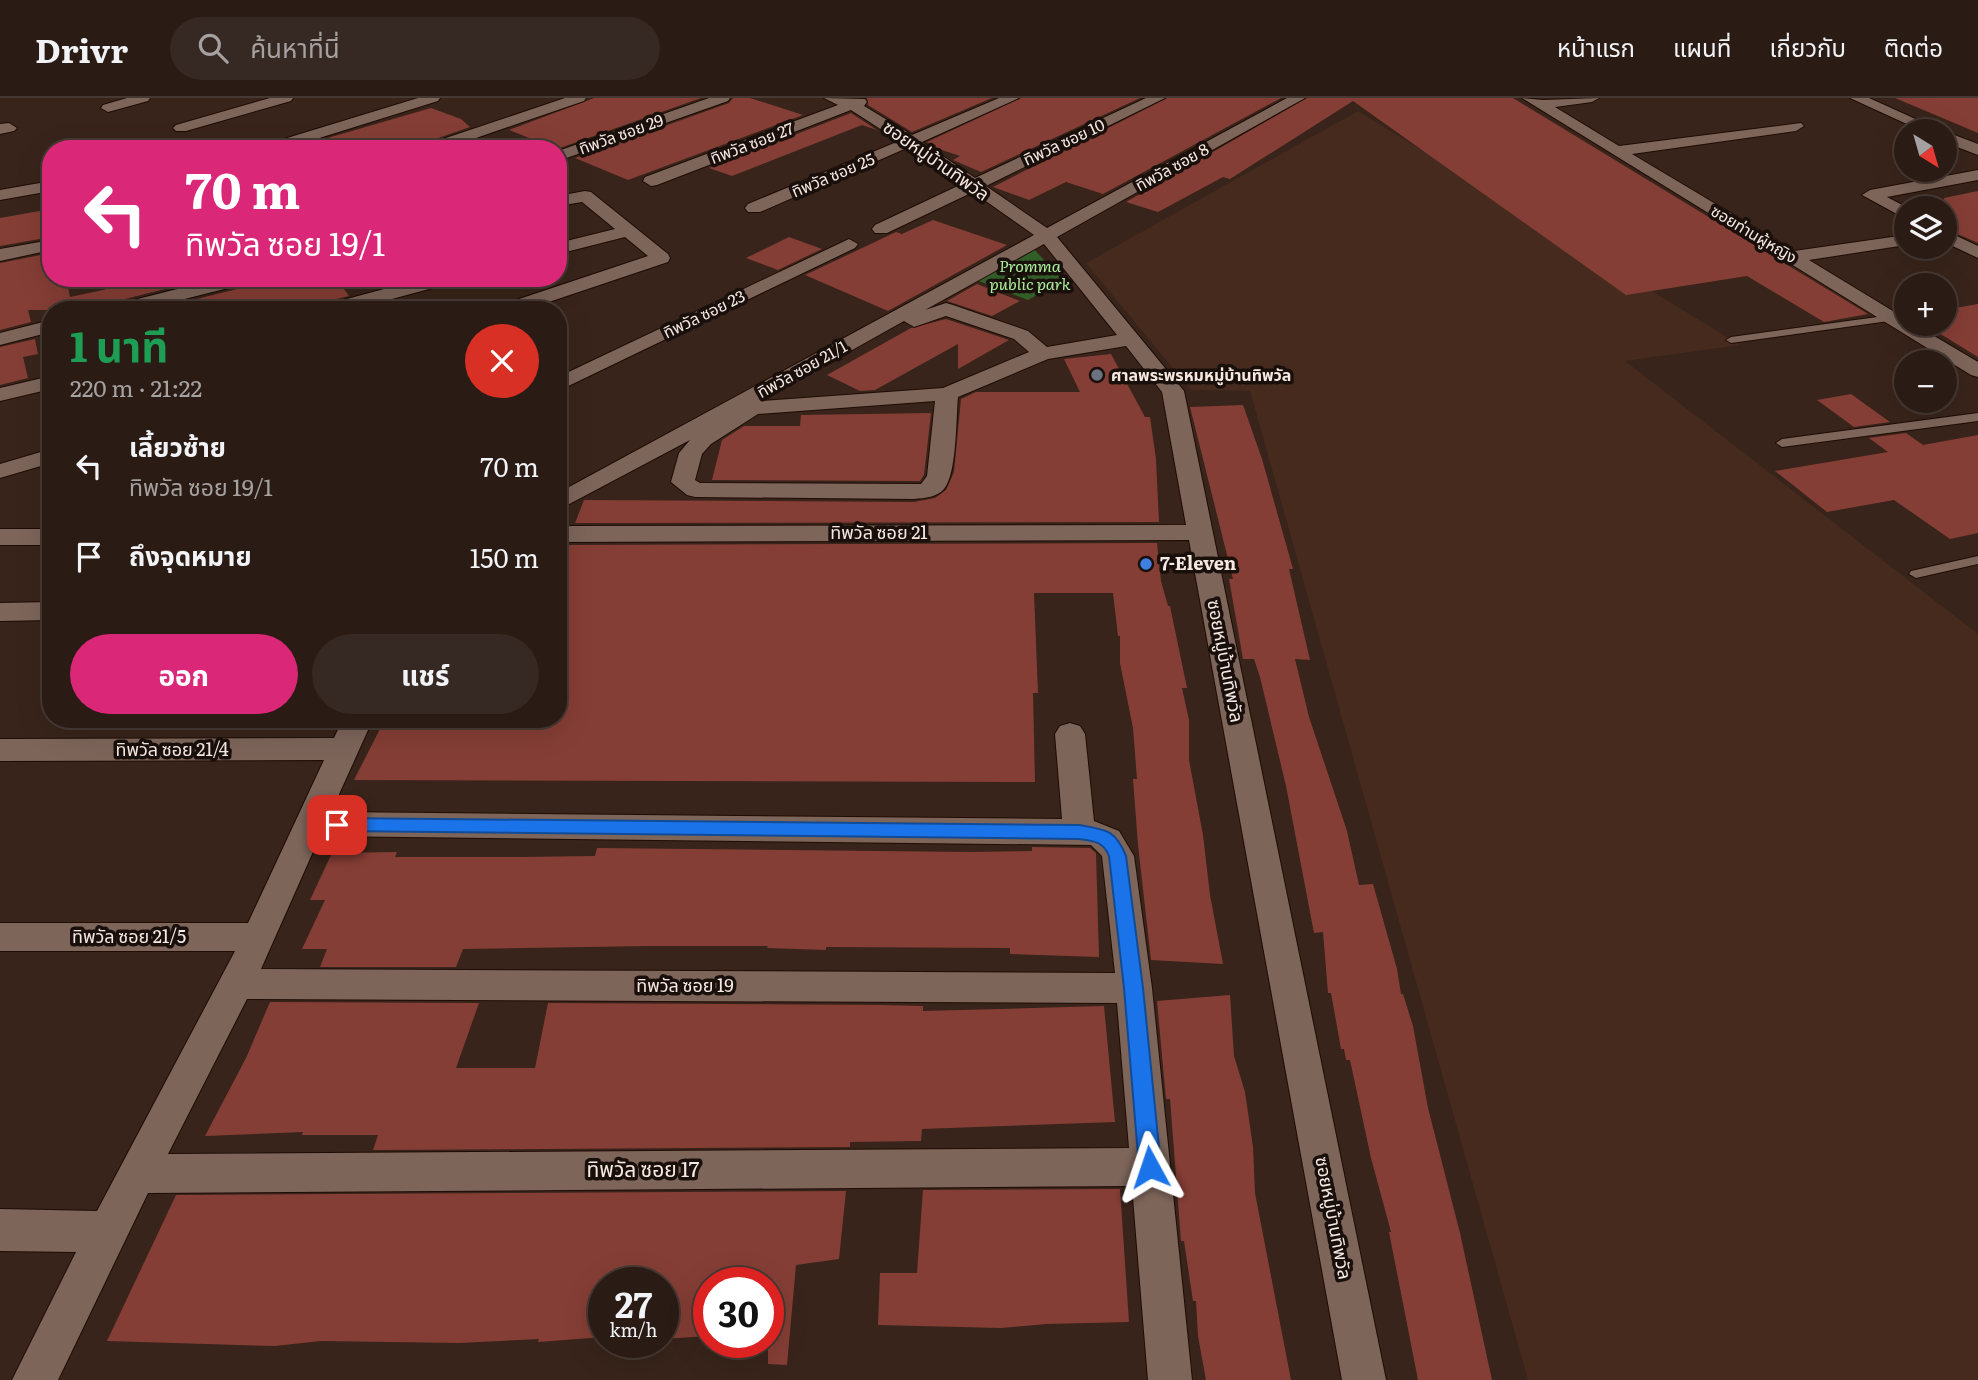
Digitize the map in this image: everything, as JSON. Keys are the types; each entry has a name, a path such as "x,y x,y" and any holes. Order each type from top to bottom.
{"street":[{"path":"108,107 143,98"},
{"path":"181,128 286,98"},
{"path":"296,140 433,98"},
{"path":"455,140 579,98"},
{"name":"ทิพวัล ซอย 29","path":"567,153 723,98"},
{"name":"ซอยหมู่บ้านทิพวัล","path":"831,98 853,105 912,142 1046,235 1173,391 1364,1380"},
{"name":"ทิพวัล ซอย 27","path":"651,181 870,98"},
{"name":"ทิพวัล ซอย 25","path":"754,208 1012,98"},
{"name":"ทิพวัล ซอย 10","path":"971,185 1158,98"},
{"name":"ทิพวัล ซอย 8","path":"1046,235 1298,98"},
{"path":"1535,102 1592,98"},
{"path":"1857,98 1906,119"},
{"name":"ซอยท่านผู้หญิง","path":"1535,102 1978,371"},
{"path":"1619,151 1796,126"},
{"path":"1957,141 1978,150"},
{"path":"1894,208 1870,195 1978,175"},
{"path":"881,229 971,185"},
{"path":"0,195 42,188"},
{"path":"532,301 661,258 585,196 567,199"},
{"path":"567,247 629,231"},
{"name":"ทิพวัล ซอย 21/1","path":"567,498 1046,235"},
{"path":"1793,257 1894,242"},
{"path":"1957,242 1978,253"},
{"name":"ทิพวัล ซอย 23","path":"567,381 849,244"},
{"path":"0,255 42,247"},
{"path":"153,301 209,287"},
{"path":"362,301 414,287"},
{"path":"792,404 794,391 801,383 926,314 946,309 1021,335 1043,354"},
{"path":"0,339 42,328"},
{"path":"947,394 939,477 935,485 928,489 914,492 835,493 695,490 683,482 691,453 712,431 753,408 947,394 1043,354 1130,339"},
{"path":"0,396 42,384"},
{"path":"0,471 42,459"},
{"path":"567,481 598,480"},
{"name":"ทิพวัล ซอย 21","path":"567,534 1200,532"},
{"path":"0,537 42,537"},
{"path":"0,612 42,611"},
{"path":"34,1380 136,1174 237,985 351,734"},
{"name":"ทิพวัล ซอย 21/4","path":"0,750 351,734"},
{"path":"1070,734 1079,832"},
{"path":"309,824 1079,832 1102,836 1112,844 1118,856 1134,988 1170,1380"},
{"name":"ทิพวัล ซอย 21/5","path":"0,937 258,937"},
{"name":"ทิพวัล ซอย 19","path":"237,985 1134,988"},
{"name":"ทิพวัล ซอย 17","path":"136,1174 1150,1167"},
{"path":"0,1230 109,1232"}],"lane":[{"path":"1731,340 1892,318"},
{"path":"1782,443 1978,416"},
{"path":"1916,573 1978,560"}],"shaded area":[{"path":"1358,111 1740,345 1625,361 1978,634 1978,1380 1528,1380 1250,391 1191,390 1086,263"}],"green space":[{"name":"Promma public park","path":"1034,249 1063,281 1028,300 976,280"}],"building":[{"path":"594,98 701,98 567,145 567,140 534,140 509,130"},
{"path":"733,98 750,98 803,115 628,180 575,158 729,103"},
{"path":"867,98 992,98 912,132 868,105"},
{"path":"1021,98 1140,98 981,172 953,160 960,156 927,142"},
{"path":"1167,98 1281,98 1103,194 1066,182 1029,200 993,187"},
{"path":"1307,98 1513,98 1868,314 1824,322 1747,276 1626,295 1353,101 1230,179 1223,177 1158,212 1126,202"},
{"path":"1895,98 1978,98 1978,133 1957,124 1957,119 1945,119"},
{"path":"431,108 461,119 470,127 433,140 321,140"},
{"path":"851,113 877,130 862,125 732,176 709,168"},
{"path":"1978,191 1978,243 1957,234 1957,196 1954,196"},
{"path":"42,211 42,239 0,246 0,218"},
{"path":"933,220 1007,245 888,311 805,275 896,232 902,234"},
{"path":"789,237 822,249 778,270 746,258"},
{"path":"42,255 42,287 68,287 70,297 112,287 173,287 117,301 42,301 42,310 28,310 31,322 0,330 0,263"},
{"path":"977,284 1020,301 992,316 947,301"},
{"path":"245,287 342,287 349,296 328,301 189,301"},
{"path":"1978,304 1978,357 1944,336 1957,336 1957,308"},
{"path":"946,319 1009,340 958,369 958,344 875,390 860,391 827,375 911,328"},
{"path":"35,339 38,354 23,357 28,378 0,385 0,347"},
{"path":"1111,354 1145,417 1150,417 1156,459 1159,522 575,523 584,500 914,502 935,498 946,490 954,472 961,399 976,392 1080,392 1064,359"},
{"path":"1851,394 1890,422 1854,427 1817,400"},
{"path":"1243,405 1262,459 1293,569 1289,569 1310,660 1295,659 1309,717 1347,831 1359,885 1373,884 1397,969 1401,994 1413,1026 1428,1108 1460,1233 1492,1380 1418,1380 1391,1232 1371,1158 1350,1060 1346,1060 1344,1049 1341,1049 1331,993 1328,993 1323,932 1314,933 1286,786 1260,677 1254,659 1243,659 1229,579 1233,579 1190,407"},
{"path":"931,413 924,475 920,481 712,480 722,440 744,426 800,426 801,415"},
{"path":"1906,433 1923,445 1978,435 1978,533 1950,539 1894,500 1827,512 1775,471 1888,452 1869,438"},
{"path":"1157,543 1161,581 1170,606 1187,688 1182,688 1189,720 1189,760 1223,964 1151,960 1138,845 1133,779 1137,779 1133,728 1120,663 1120,636 1113,593 1034,593 1038,693 1033,693 1035,782 354,780 380,728 567,728 567,545"},
{"path":"1032,847 1090,848 1096,853 1099,957 1010,954 1010,948 826,947 826,950 767,948 768,946 648,946 463,949 456,967 320,967 327,949 302,949 325,900 310,900 332,853 397,852 395,857 519,857 595,856 597,848 970,852 1032,851"},
{"path":"1230,995 1234,1056 1245,1092 1253,1147 1255,1193 1291,1380 1206,1380 1198,1336 1196,1301 1193,1301 1184,1241 1181,1241 1170,1099 1166,1099 1157,1001"},
{"path":"270,1002 479,1003 456,1068 535,1068 548,1003 881,1005 923,1006 923,1011 1104,1006 1115,1122 922,1129 921,1141 850,1142 850,1147 373,1150 378,1135 302,1135 303,1132 205,1136 246,1058"},
{"path":"1120,1189 1129,1322 1001,1328 878,1325 880,1273 917,1273 923,1190"},
{"path":"846,1191 839,1259 796,1265 787,1365 768,1364 768,1358 784,1358 784,1267 693,1267 693,1337 679,1338 679,1267 588,1267 588,1338 459,1343 321,1341 275,1346 107,1341 176,1195"}],"place":[{"name":"ศาลพระพรหมหมู่บ้านทิพวัล","path":"1097,375"},
{"name":"7-Eleven","path":"1146,564"}],"route":[{"path":"337,825 1093,832 1112,844 1118,856 1134,988 1150,1167"}]}
